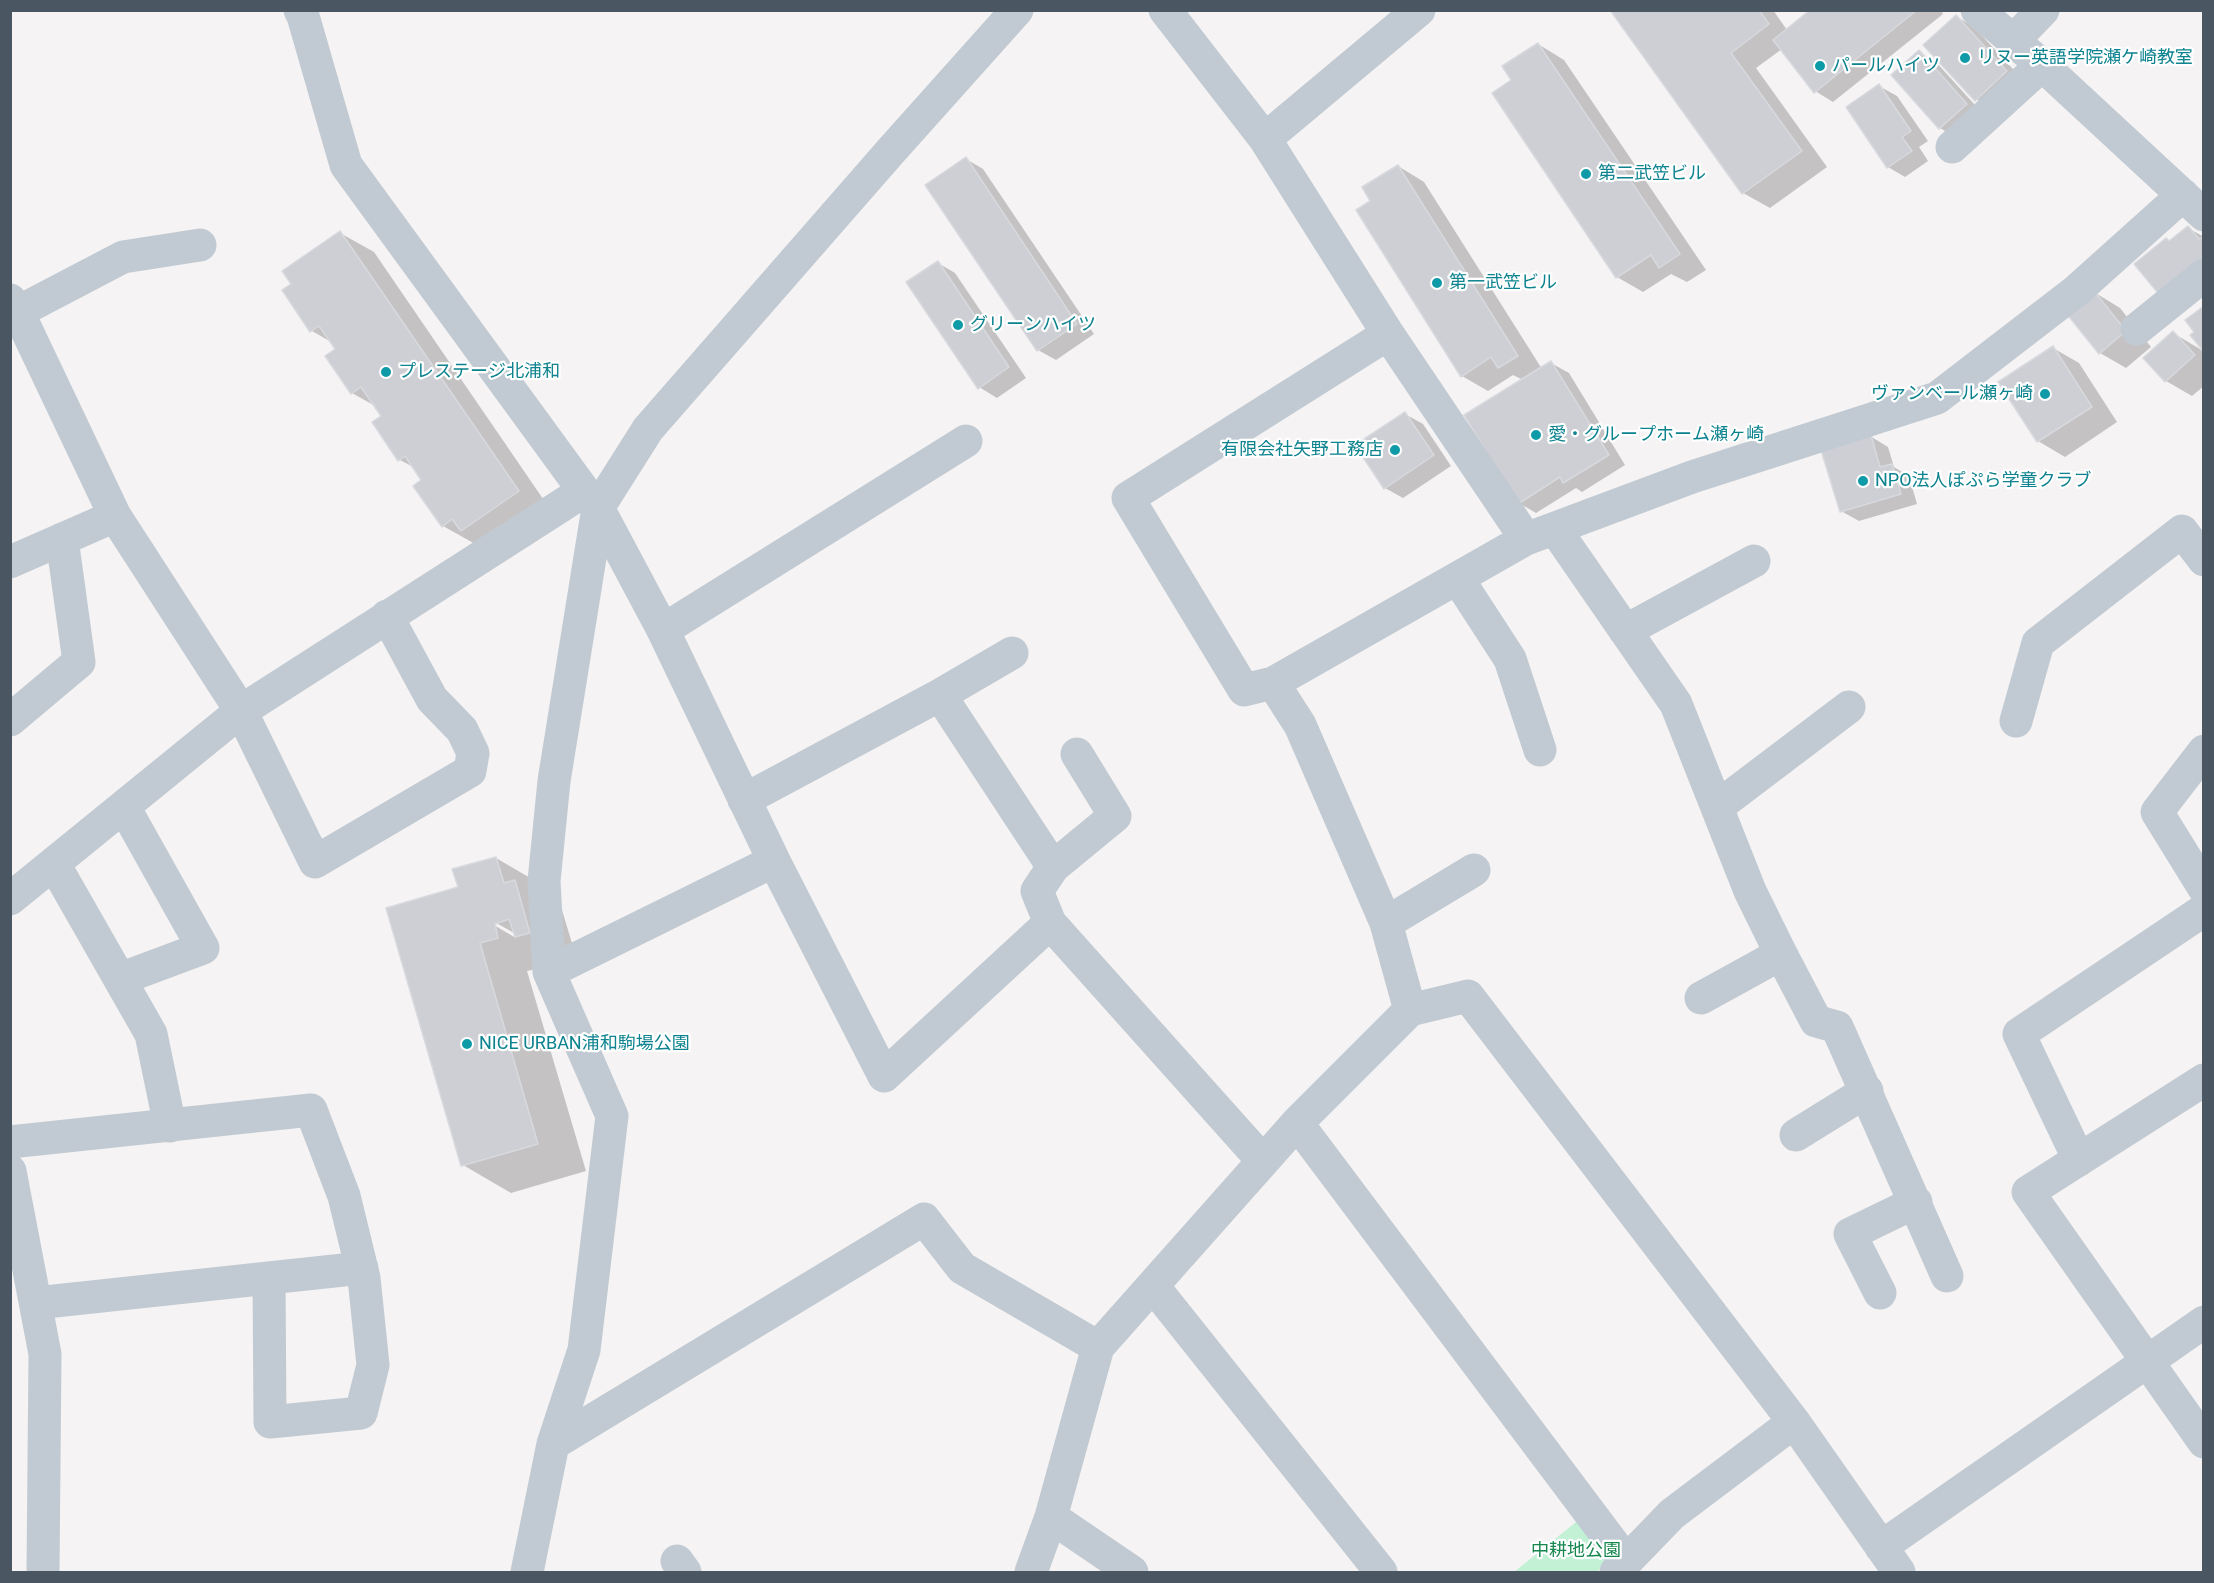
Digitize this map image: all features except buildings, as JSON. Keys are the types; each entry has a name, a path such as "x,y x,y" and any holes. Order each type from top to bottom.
{"street":[{"path":"10,899 241,711 387,616 591,499 648,429 1017,10"},
{"path":"1165,10 1265,139 1388,334 1541,534 1625,631 1676,704 1750,891 1816,1021 1838,1028 1947,1276"},
{"path":"1265,139 1419,10"},
{"path":"1388,334 1128,498 1244,690 1273,683 1541,534 1692,477 1937,398 2193,205 2042,65 1977,10"},
{"path":"2013,41 2043,10"},
{"path":"305,12 346,165 591,499 663,630 774,861 884,1076 1050,923"},
{"path":"1952,147 2042,65"},
{"path":"200,244 123,257 14,306 115,516 241,711 315,862 470,771 472,753 462,730 432,699 387,616"},
{"path":"2137,329 2204,275"},
{"path":"663,630 966,441"},
{"path":"527,1572 553,1444 584,1350 612,1116 549,972 544,881 554,781 591,499"},
{"path":"10,562 115,516"},
{"path":"2016,721 2038,643 2182,531 2204,560"},
{"path":"10,720 79,662 62,539"},
{"path":"1625,631 1754,561"},
{"path":"1458,579 1510,659 1540,750"},
{"path":"744,800 940,695 1012,652"},
{"path":"1273,683 1300,725 1386,923 1410,1010"},
{"path":"940,695 1053,867"},
{"path":"1717,807 1849,707"},
{"path":"2204,751 2157,812 2204,888"},
{"path":"1077,754 1115,816 1053,867 1037,891 1050,923 1263,1161"},
{"path":"120,980 203,948 124,807"},
{"path":"549,972 774,861"},
{"path":"54,864 151,1034 170,1126"},
{"path":"1386,923 1474,870"},
{"path":"2079,1160 2019,1034 2204,910"},
{"path":"1701,998 1780,954"},
{"path":"1031,1572 1051,1517 1098,1347 1297,1123 1410,1010 1468,996 1794,1422 1890,1560 2147,1361 2204,1322"},
{"path":"2204,1080 2028,1192 2204,1442"},
{"path":"1796,1135 1867,1091"},
{"path":"10,1143 311,1110 344,1196 362,1268 373,1365 361,1413 270,1422 269,1278"},
{"path":"1297,1123 1621,1567 1672,1514 1794,1422"},
{"path":"10,1171 45,1354 44,1572"},
{"path":"1880,1293 1850,1234 1916,1202"},
{"path":"553,1444 924,1219 962,1268 1098,1347"},
{"path":"36,1304 362,1268"},
{"path":"1153,1286 1381,1572"},
{"path":"1051,1517 1132,1572"}],"green space":[{"name":"中耕地公園","path":"1581,1518 1611,1556 1597,1572 1514,1572"}],"place":[{"name":"リヌー英語学院瀬ケ崎教室","path":"1965,58"},
{"name":"パールハイツ","path":"1820,66"},
{"name":"第二武笠ビル","path":"1586,174"},
{"name":"第一武笠ビル","path":"1437,283"},
{"name":"グリーンハイツ","path":"958,325"},
{"name":"プレステージ北浦和","path":"386,372"},
{"name":"ヴァンベール瀬ヶ崎","path":"2045,394"},
{"name":"愛・グループホーム瀬ヶ崎","path":"1536,435"},
{"name":"有限会社矢野工務店","path":"1395,450"},
{"name":"NPO法人ぽぷら学童クラブ","path":"1863,481"},
{"name":"NICE URBAN浦和駒場公園","path":"467,1044"}]}
